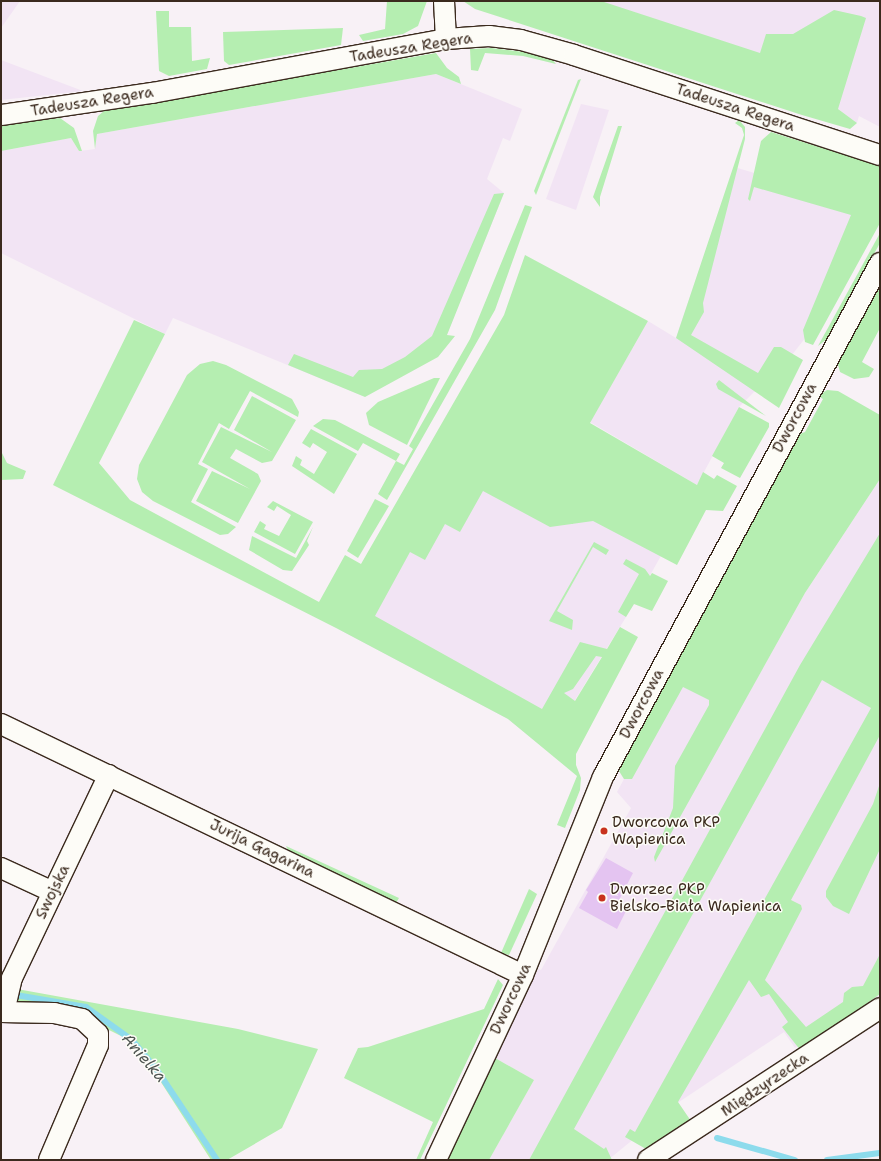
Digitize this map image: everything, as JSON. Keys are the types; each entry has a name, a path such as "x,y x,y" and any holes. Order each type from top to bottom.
{"street":[{"path":"444,1 446,39"},
{"name":"Tadeusza Regera","path":"1,115 152,93 446,39 489,36 536,44 880,155"},
{"name":"Dworcowa","path":"436,1160 523,975 603,777 880,262"},
{"name":"Jurija Gagarina","path":"1,724 523,975"},
{"name":"Swojska","path":"2,1012 12,978 109,775"},
{"path":"1,868 53,892"},
{"name":"Międzyrzecka","path":"648,1160 880,1008"},
{"path":"2,1012 54,1013 82,1019 98,1034 98,1046 49,1160"}],"shaded area":[{"path":"1,1 20,1 1,28"},
{"path":"513,1 880,1 880,127 859,116 857,123 838,109"},
{"path":"1,60 83,91 1,100"},
{"path":"436,74 522,109 510,141 503,138 487,179 504,193 442,347 363,396 173,318 165,334 1,253 1,151 71,138 79,151 95,149 97,134"},
{"path":"581,104 609,110 576,210 546,199"},
{"path":"734,167 866,206 806,337 763,392 754,392 739,407 697,485 590,422 648,321 676,338"},
{"path":"437,452 667,545 634,604 545,749 508,719 338,629"},
{"path":"880,479 880,988 795,1048 784,1032 679,1102 608,1160 489,1160 534,1080 495,1058 538,969 541,970 631,808 617,792 624,779 619,771 673,669 741,707 805,593"}],"green space":[{"path":"387,1 427,1 418,26 403,34 363,41 359,35 385,29"},
{"path":"463,1 601,1 760,53 766,34 793,34 834,10 861,16 866,18 838,109 857,123 850,129 802,115 475,9"},
{"path":"156,11 169,11 169,27 191,27 192,61 210,58 207,69 169,76 159,71"},
{"path":"343,28 341,45 229,65 224,61 223,32"},
{"path":"491,48 532,53 552,59 556,64 523,56 485,53 478,71 471,70 470,49"},
{"path":"436,53 447,68 459,77 461,84 436,74 97,134 95,149 93,131 98,116 104,111"},
{"path":"581,79 536,195 534,191 578,80"},
{"path":"60,118 74,128 82,151 79,151 71,138 1,151 1,125"},
{"path":"739,120 745,127 745,139 703,303 704,312 691,335 758,373 774,347 781,347 803,360 779,408 676,338 744,135 742,128 735,123"},
{"path":"618,126 622,126 600,197 600,207 593,197"},
{"path":"771,132 880,166 880,223 813,345 805,342 803,330 851,215 754,187 750,201 748,199 761,141"},
{"path":"504,193 447,335 455,336 438,357 365,397 288,365 294,354 353,377 359,370 382,369 405,357 432,336 494,194"},
{"path":"525,205 532,207 495,310 387,500 378,494 396,461 404,465 413,449 409,446 470,339"},
{"path":"880,233 880,243 827,339 818,346"},
{"path":"525,255 648,321 590,423 697,485 703,472 714,479 717,475 737,486 723,511 706,510 677,565 593,521 550,527 483,491 460,532 445,524 425,560 410,552 375,616 542,709 580,642 607,649 620,627 638,637 576,754 576,765 581,778 580,790 565,828 557,825 577,776 508,719 338,629 53,485 134,320 165,334 99,463 130,500 319,602 345,555 361,564 504,315","holes":["596,656 602,657 575,701 564,693 573,689"]},
{"path":"880,282 880,328 862,362 874,369 869,377 854,379 840,372 837,361"},
{"path":"213,361 226,365 292,399 299,412 298,417 250,391 229,429 219,423 198,464 208,469 191,502 236,527 228,534 220,535 153,501 142,492 137,479 139,465 187,375 200,364"},
{"path":"434,378 440,378 407,445 369,425 366,413 378,402"},
{"path":"719,380 766,416 718,389 716,384"},
{"path":"827,390 838,391 880,415 880,479 805,593 655,862 654,857 673,808 675,766 709,705 709,700 683,687 632,779 624,779 619,771 797,435 805,432 823,399 818,396"},
{"path":"252,396 296,420 272,461 262,463 236,449 230,458 258,474 261,481 238,523 196,501 212,471 250,489 202,462 221,427 272,452 234,430"},
{"path":"739,407 769,423 769,427 740,478 721,468 724,463 712,456"},
{"path":"323,419 335,420 400,454 396,461 363,443 358,451 313,426"},
{"path":"311,429 357,454 334,494 292,466 296,456 302,460 300,465 314,474 327,452 313,443 310,448 302,443"},
{"path":"1,451 7,463 26,471 23,479 1,480"},
{"path":"375,499 389,506 358,558 347,551"},
{"path":"273,501 313,522 295,554 254,532 260,521 266,525 264,529 279,536 291,515 277,506 274,511 267,507"},
{"path":"313,527 307,541 309,545 292,571 283,570 249,550 252,536 296,558"},
{"path":"880,533 880,735 791,900 801,905 802,909 765,980 806,1027 843,1002 844,993 852,987 863,986 880,954 880,994 801,1051 782,1027 788,1022 769,994 761,997 749,980 678,1102 691,1121 646,1149 625,1137 630,1129 635,1132 871,708 822,680 574,1129 604,1149 606,1147 612,1160 529,1160 800,665"},
{"path":"594,542 609,550 606,555 593,547 557,611 573,620 572,630 549,621"},
{"path":"626,559 645,569 650,576 652,573 668,581 652,611 634,604 626,617 618,612 639,574 623,564"},
{"path":"880,783 880,849 849,914 833,906 826,897 826,891 873,804"},
{"path":"286,846 399,898 396,903 289,852"},
{"path":"529,889 537,894 509,955 501,953"},
{"path":"498,979 503,985 420,1160 416,1160 433,1122 344,1078 358,1048 368,1047 484,1009"},
{"path":"17,989 238,1029 318,1049 282,1128 227,1160 211,1160 148,1062 123,1037 107,1029 17,1002"},
{"path":"495,1058 534,1080 489,1160 447,1160"}],"building":[{"name":"Dworzec PKP Bielsko-Biała Wapienica","path":"606,858 633,873 617,904 627,909 617,929 579,908 588,892 586,890"}],"waterway":[{"name":"Anielka","path":"16,995 86,1007 132,1040 155,1067 217,1160"},
{"name":"Anielka","path":"717,1138 795,1160"},
{"name":"Anielka","path":"827,1160 880,1153"}],"place":[{"name":"Dworcowa PKP Wapienica","path":"604,831"},
{"name":"Dworzec PKP Bielsko-Biała Wapienica","path":"602,898"}]}
